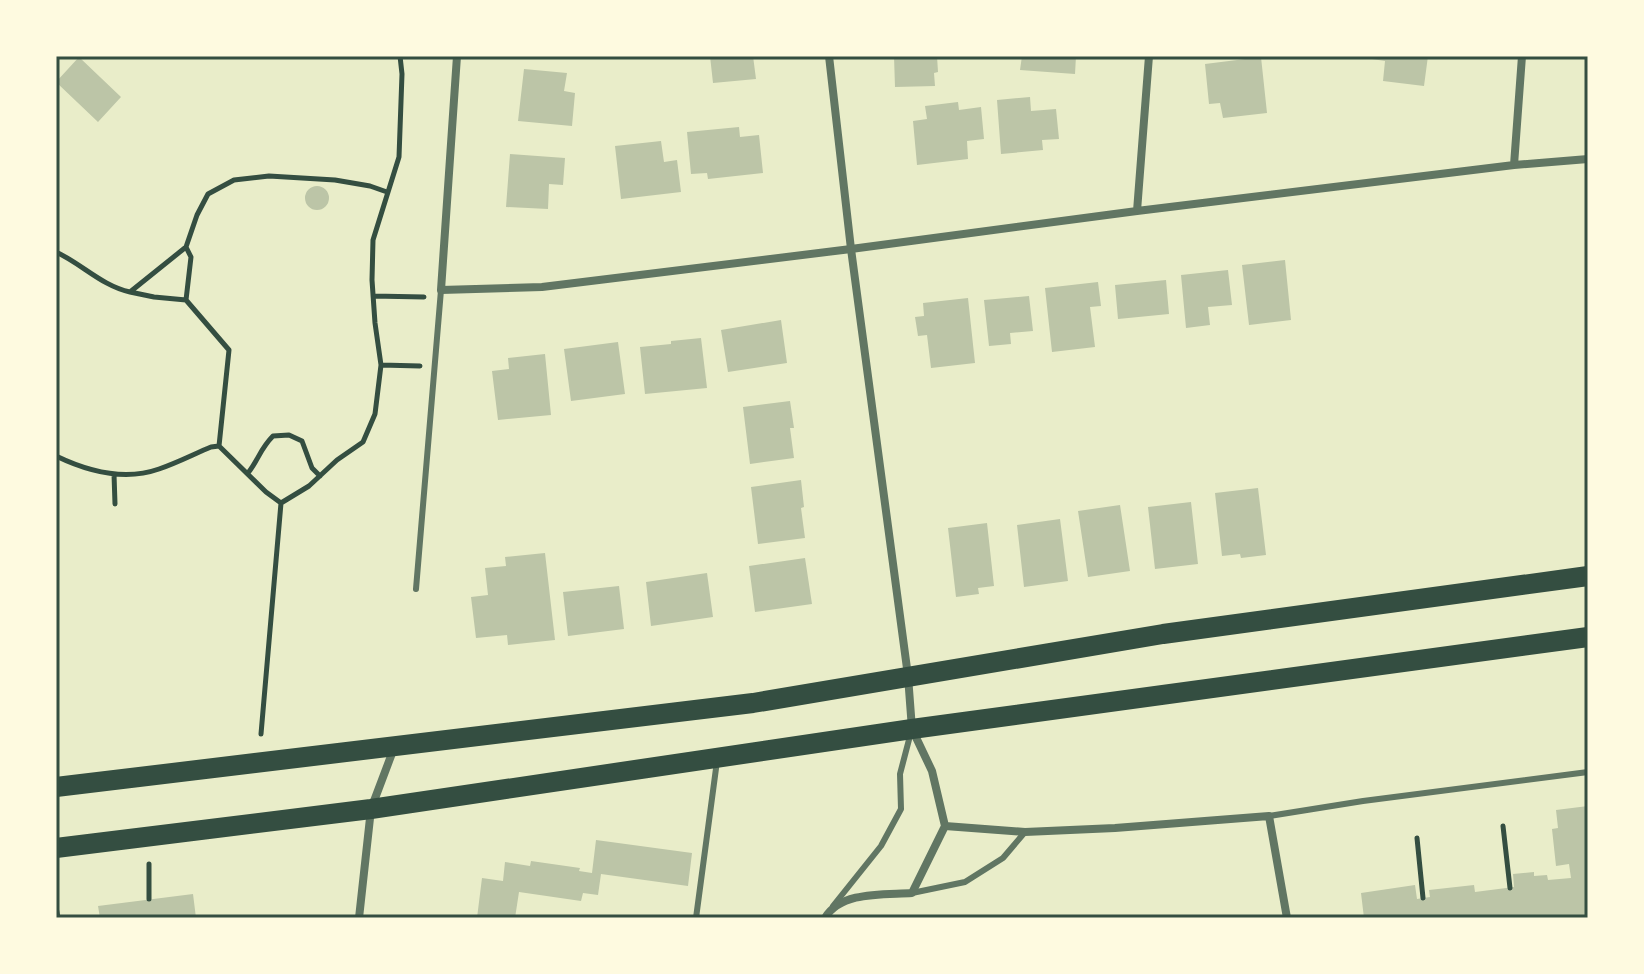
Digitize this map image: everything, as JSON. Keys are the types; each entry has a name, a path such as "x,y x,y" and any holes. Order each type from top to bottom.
{"main road":[{"path":"56,787 753,703 1163,634 1588,576"},
{"path":"56,848 371,809 912,729 1588,637"}],"street":[{"path":"457,56 441,290 542,287 1137,211 1514,165 1588,159"},
{"path":"825,918 831,908 855,898 912,893 945,826 932,771 912,729 908,676 851,249 829,56"},
{"path":"1137,211 1149,56"},
{"path":"1514,165 1522,56"},
{"path":"359,918 371,809 394,747"},
{"path":"945,826 1025,832 1269,816 1287,918"}],"lane":[{"path":"416,589 441,290"},
{"path":"831,908 881,846 901,809 900,774 912,729"},
{"path":"696,918 717,757"},
{"path":"1269,816 1588,772"},
{"path":"912,893 965,882 1003,858 1025,832"}],"path":[{"path":"281,503 309,486 337,460 363,442 375,414 381,365 373,296 373,240 399,157 400,56"},
{"path":"130,292 186,247 208,194 234,180 269,176 335,180 387,192"},
{"path":"186,247 191,257 186,300"},
{"path":"56,252 72,259 114,289 186,300 229,350 219,446"},
{"path":"373,296 423,297"},
{"path":"381,365 435,366"},
{"path":"248,473 261,448 273,436 289,435 302,441 312,468 320,476"},
{"path":"219,446 281,503"},
{"path":"56,456 72,464 114,474 156,470 219,446"},
{"path":"114,474 115,504"},
{"path":"261,734 281,503"},
{"path":"1503,826 1510,888"},
{"path":"1417,838 1423,898"},
{"path":"149,864 149,899"},
{"path":"56,907 58,918"}],"building":[{"path":"710,56 753,56 756,79 713,83"},
{"path":"894,56 937,56 935,86 895,87"},
{"path":"1022,56 1076,56 1075,74 1020,70"},
{"path":"1372,56 1428,56 1424,86 1383,81 1385,61 1372,59"},
{"path":"79,57 121,97 98,122 56,82"},
{"path":"1261,57 1267,113 1223,118 1220,103 1209,104 1205,64"},
{"path":"524,69 567,73 564,91 575,93 572,126 518,121"},
{"path":"1030,97 1031,111 1056,109 1059,139 1042,140 1043,150 1001,154 997,100"},
{"path":"958,102 959,110 981,107 984,139 967,141 968,159 917,165 913,121 927,119 925,106"},
{"path":"739,127 740,137 759,135 763,173 708,179 707,173 691,174 687,132"},
{"path":"661,141 664,162 677,160 681,192 621,199 615,146"},
{"path":"510,154 565,158 563,185 549,184 548,209 506,207"},
{"path":"317,186 326,189 329,198 326,207 317,210 308,207 305,198 308,189"},
{"path":"1285,260 1291,320 1249,325 1242,265"},
{"path":"1228,270 1232,305 1208,307 1210,325 1186,328 1181,275"},
{"path":"1166,280 1169,314 1118,319 1115,285"},
{"path":"1098,282 1101,306 1090,307 1095,347 1052,352 1045,288"},
{"path":"1029,296 1033,331 1010,333 1011,344 989,346 984,300"},
{"path":"968,298 975,363 931,368 927,335 918,336 915,317 924,316 923,303"},
{"path":"781,320 787,363 728,372 721,330"},
{"path":"701,338 707,388 645,394 640,347"},
{"path":"618,342 625,394 571,401 564,349"},
{"path":"545,354 551,415 498,420 492,371 509,369 508,358"},
{"path":"790,401 794,458 750,464 743,407"},
{"path":"801,480 805,538 758,544 751,487"},
{"path":"1258,488 1266,555 1241,558 1240,554 1222,556 1215,493"},
{"path":"1191,502 1198,564 1155,569 1148,507"},
{"path":"1120,505 1130,571 1088,577 1078,511"},
{"path":"1060,519 1068,581 1024,587 1017,525"},
{"path":"987,523 994,586 978,588 979,594 956,597 948,528"},
{"path":"545,553 555,640 508,645 507,635 476,638 471,597 488,595 485,568 506,566 505,557"},
{"path":"805,558 812,604 755,612 749,566"},
{"path":"707,573 713,617 651,626 646,582"},
{"path":"619,586 624,629 568,636 563,592"},
{"path":"1588,806 1588,918 1364,918 1361,893 1415,885 1417,899 1430,897 1429,890 1474,885 1475,892 1514,887 1513,874 1534,872 1534,876 1547,875 1548,880 1571,878 1569,864 1556,866 1552,829 1558,828 1556,810"},
{"path":"596,840 692,853 688,886 601,874 598,895 583,893 581,901 519,892 515,918 477,918 482,878 503,881 505,862 530,866 531,861 580,868 579,871 592,873"},
{"path":"193,894 196,918 100,918 98,906"}]}
